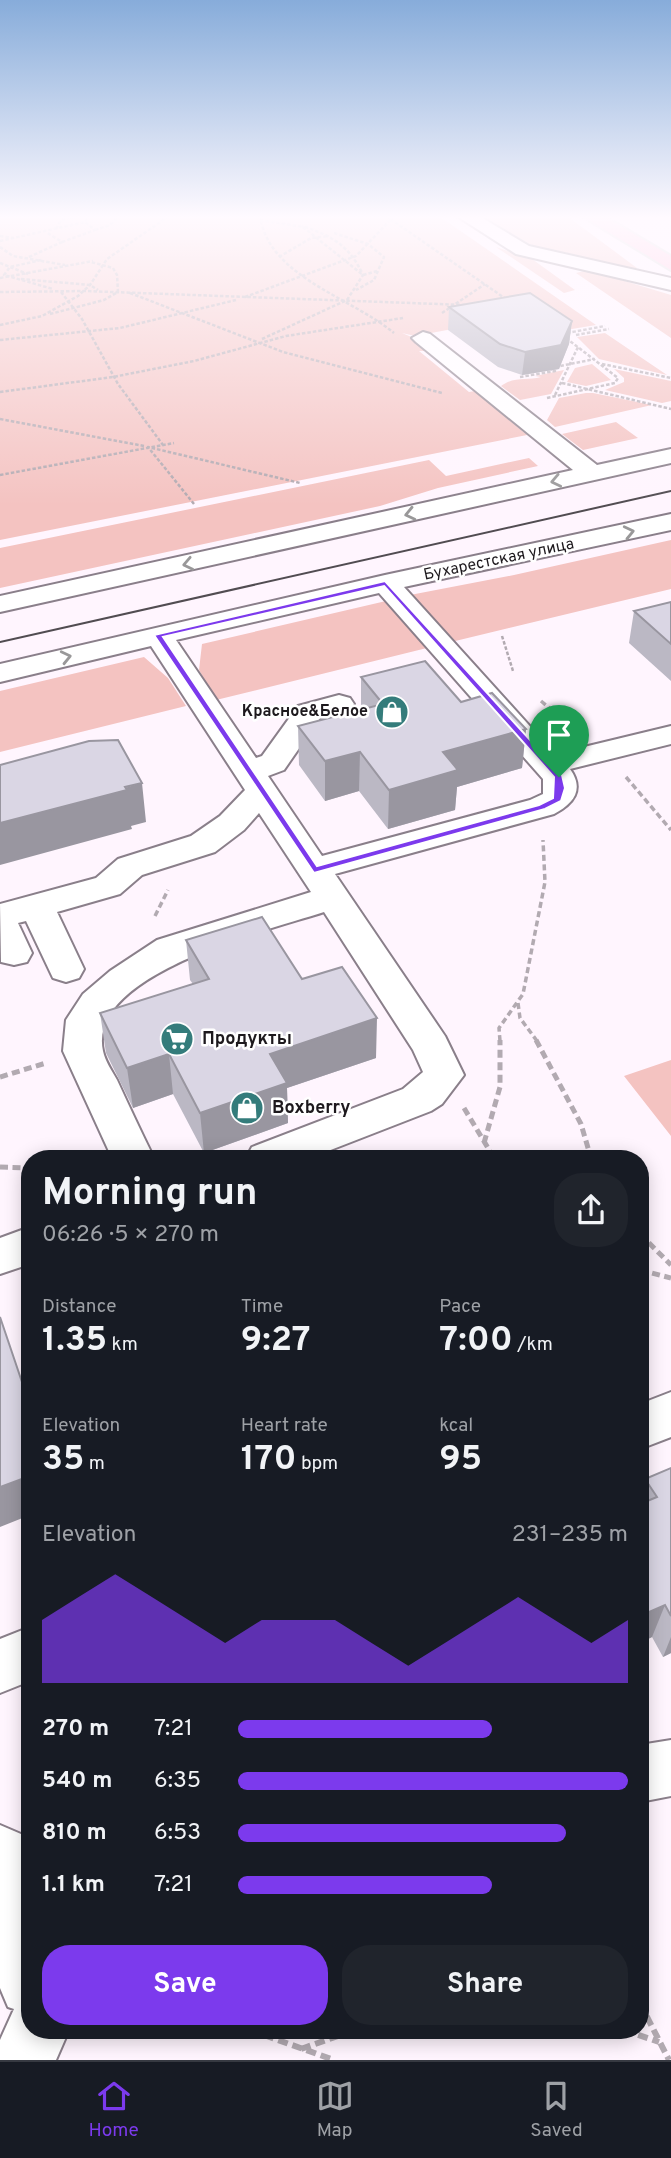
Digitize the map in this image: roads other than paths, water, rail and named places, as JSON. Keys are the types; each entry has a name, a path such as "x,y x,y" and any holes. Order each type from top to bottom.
{"street":[{"path":"412,338 507,405 592,473"},
{"path":"0,604 671,456"},
{"name":"Бухарестская улица","path":"0,673 385,583 671,522"},
{"path":"130,1150 83,1051 85,1020 96,1003 123,979 170,949 339,893 499,819 542,807 558,799 561,788 559,777 385,583"},
{"path":"158,635 255,781 339,893 431,1046 444,1075 428,1093 417,1100 289,1150"},
{"path":"0,916 108,886 130,867 203,844 232,823 255,781 273,763 309,712 339,704"},
{"path":"548,765 671,735"},
{"path":"478,791 499,819"},
{"path":"37,906 66,969"},
{"path":"0,1256 21,1248"},
{"path":"649,1423 671,1414"},
{"path":"0,1666 21,1658"},
{"path":"649,1772 671,1768"},
{"path":"11,1860 21,1926"},
{"path":"24,2060 33,2039"}],"tram line":[{"path":"0,642 671,491"}],"place":[{"name":"Красное&Белое","path":"392,712"},
{"name":"Продукты","path":"177,1039"},
{"name":"Boxberry","path":"247,1108"}]}
